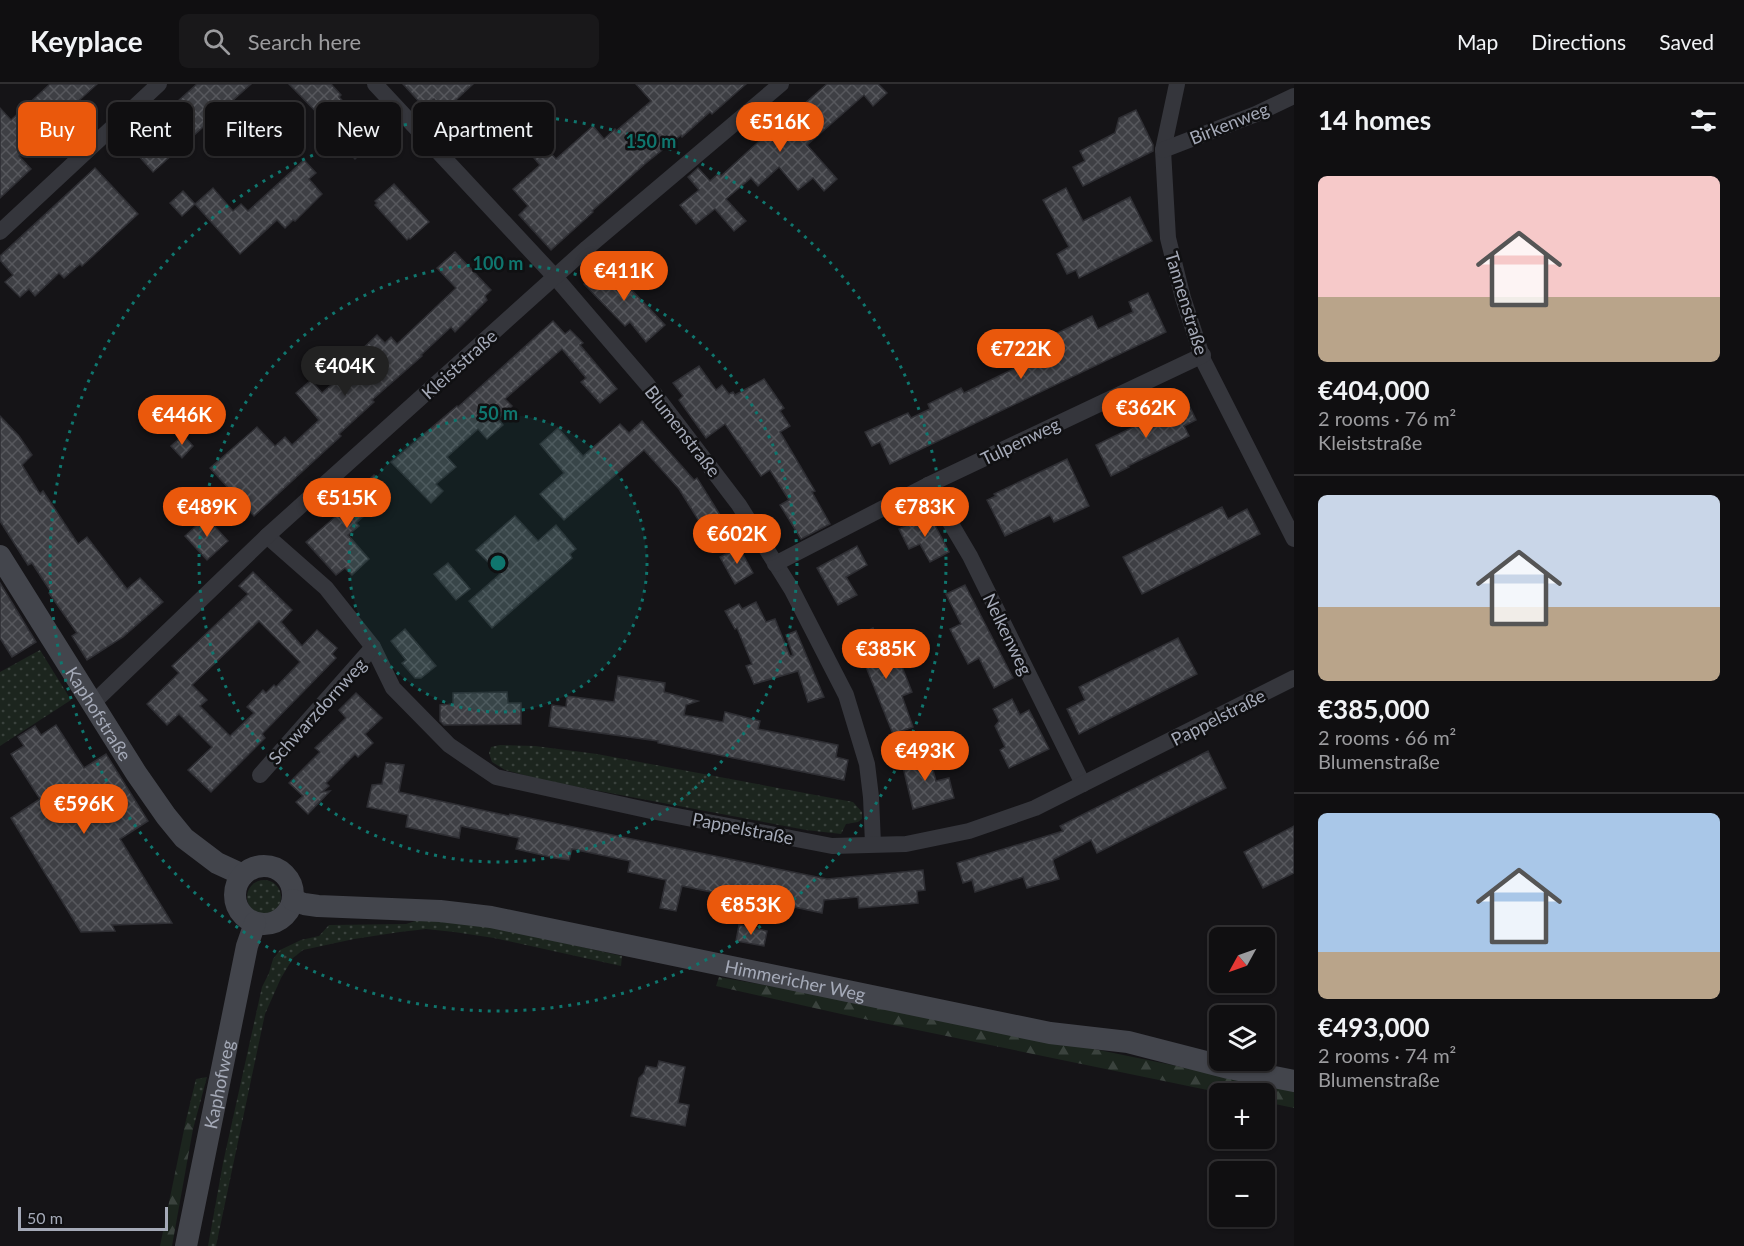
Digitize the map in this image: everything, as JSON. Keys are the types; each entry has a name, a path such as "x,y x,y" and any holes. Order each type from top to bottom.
{"street":[{"path":"0,232 159,84"},
{"name":"Blumenstraße","path":"375,84 555,278 647,384 739,505 792,590 846,695 867,764 873,844"},
{"name":"Kleiststraße","path":"93,703 267,536 555,278 781,84"},
{"name":"Tannenstraße","path":"1177,84 1163,150 1168,237 1183,298 1204,362 1294,539"},
{"name":"Birkenweg","path":"1163,150 1256,114 1294,96"},
{"name":"Tulpenweg","path":"775,564 928,485 1203,355"},
{"name":"Nelkenweg","path":"928,485 970,556 1083,784"},
{"name":"Pappelstraße","path":"267,536 326,588 373,647 393,688 449,745 496,777 832,846 906,844 969,831 1035,808 1292,685"},
{"name":"Kaphofstraße","path":"0,556 136,773 166,816 184,838 217,863 243,875"},
{"name":"Schwarzdornweg","path":"260,775 373,647"},
{"path":"262,865 273,866 290,879 293,900 289,912 279,920 267,924 255,923 246,919 239,911 234,892 237,883 251,868 262,865"},
{"name":"Himmericher Weg","path":"293,900 318,906 440,911 491,917 1050,1033 1128,1042 1229,1068 1294,1081"},
{"name":"Kaphofweg","path":"186,1246 244,958 255,923"}],"green space":[{"path":"40,650 71,700 0,746 0,672"},
{"path":"535,746 597,754 853,802 862,812 862,819 846,824 841,834 806,830 546,781 505,770 492,762 489,753 491,747"},
{"path":"264,880 276,885 281,897 276,909 264,914 252,909 247,897 252,885"},
{"path":"421,919 481,924 622,956 621,966 494,938 426,929 354,939 303,950 293,958 281,978 265,1014 216,1246 208,1246 223,1163 262,987 273,959 280,950 301,940 319,936 329,925 406,924"},
{"path":"719,977 890,1007 1260,1083 1209,1083 1209,1090 716,986"},
{"path":"207,1077 193,1129 186,1120 196,1079"},
{"path":"1275,1086 1294,1090 1294,1108 1275,1104"},
{"path":"186,1120 193,1129 172,1246 160,1246"}],"building":[{"path":"50,84 97,84 77,102 30,102"},
{"path":"197,84 251,84 231,102 205,102 205,125 193,136 193,102 177,102"},
{"path":"289,84 331,84 341,95 339,97 344,102 316,102 316,112"},
{"path":"403,84 473,84 454,102 436,102 434,99 430,102 419,102"},
{"path":"636,84 746,84 712,114 710,112 682,137 681,135 646,163 551,250 519,215 528,206 513,189 540,165 532,156 553,156 556,159 593,126 604,139 651,101"},
{"path":"827,84 878,84 887,93 873,106 864,95 807,145 837,179 824,191 813,178 798,190 779,167 758,186 751,178 726,199 746,221 734,231 715,209 696,224 680,205 699,190 688,177 698,168 710,181 719,173 721,176 779,123 780,125"},
{"path":"0,108 11,120 18,114 18,156 31,169 0,198"},
{"path":"1136,110 1153,145 1153,151 1083,186 1073,167 1085,161 1080,151 1115,133 1119,118"},
{"path":"139,156 171,156 153,172"},
{"path":"304,160 316,173 309,179 322,194 295,221 293,220 285,228 277,220 240,254 195,204 213,188 233,211 241,204 248,211"},
{"path":"95,168 138,214 82,266 80,264 64,278 59,273 35,296 29,289 20,297 5,282 13,275 0,260 0,256"},
{"path":"394,184 429,222 407,240 375,205 377,203 375,201"},
{"path":"1066,188 1083,221 1130,197 1152,241 1079,278 1076,270 1067,274 1057,254 1069,247 1043,200"},
{"path":"183,191 195,204 182,216 170,203"},
{"path":"455,252 491,290 485,296 487,300 455,332 451,327 372,400 374,402 339,434 341,436 254,516 210,468 257,427 275,446 285,437 292,445 319,420 296,393 311,380 322,393 362,357 358,353 377,335 385,343 391,337 397,344 456,288 437,268"},
{"path":"606,263 665,325 646,342 630,322 625,326 584,284"},
{"path":"1148,293 1166,332 890,464 880,442 872,446 865,432 908,413 911,418 930,409 928,404 961,388 964,393 1050,351 1045,339 1092,316 1098,329 1133,312 1129,302"},
{"path":"553,321 565,334 570,330 583,343 580,345 617,389 600,403 581,382 586,378 562,349 505,399 512,406 498,419 503,425 487,439 478,429 447,457 456,467 436,484 443,491 431,503 391,462 458,407"},
{"path":"699,366 716,390 722,385 729,394 733,392 735,395 764,379 784,408 780,411 790,426 780,432 815,491 812,492 830,524 801,539 780,505 789,500 770,470 761,476 725,424 706,438 679,400 683,396 673,383"},
{"path":"1187,401 1196,420 1184,426 1189,436 1111,476 1096,445"},
{"path":"0,416 19,436 32,455 22,465 40,494 43,491 78,544 87,537 127,589 140,578 163,602 123,637 87,660 72,636 77,633 49,593 51,592 32,563 28,565 0,521"},
{"path":"642,421 694,480 697,478 720,515 702,526 679,489 644,450 564,520 540,494 564,473 540,444 558,428 583,456 620,424 629,433"},
{"path":"183,435 193,446 182,458 171,446"},
{"path":"1067,459 1089,506 1054,522 1050,515 1005,536 987,500 996,496 994,494"},
{"path":"374,475 389,494 356,523 359,526 348,535 369,559 352,575 345,568 336,575 306,542 341,512 335,506 355,489 357,491"},
{"path":"1222,507 1228,519 1247,509 1260,534 1142,594 1123,557"},
{"path":"929,514 949,552 930,562 920,544 909,549 899,529"},
{"path":"515,516 538,541 556,525 576,549 570,554 572,558 492,628 469,601 500,574 476,550"},
{"path":"206,517 228,541 207,560 185,536"},
{"path":"857,546 867,565 846,577 857,595 838,605 817,568"},
{"path":"739,547 753,573 735,584 720,557"},
{"path":"448,563 470,589 456,600 434,574"},
{"path":"253,572 292,610 281,622 302,646 317,630 337,648 332,654 336,658 262,734 265,738 211,792 188,770 212,747 179,714 167,725 147,704 179,673 172,666 248,594 239,586","holes":["259,621 300,662 276,687 274,685 266,693 263,690 247,707 254,713 230,736 200,706 207,700 192,685"]},
{"path":"0,583 36,642 12,657 0,638"},
{"path":"965,585 1013,678 994,688 979,658 968,664 950,629 961,624 946,594"},
{"path":"756,602 766,622 775,619 790,656 793,655 786,635 796,631 824,697 808,702 798,671 754,684 746,666 752,664 737,628 735,629 725,611 739,604 742,609"},
{"path":"873,628 886,658 897,654 912,692 902,696 913,727 893,734 854,637"},
{"path":"405,629 436,666 421,678 415,678 402,663 406,660 391,641"},
{"path":"1178,638 1197,674 1079,734 1067,709 1085,700 1079,687"},
{"path":"618,676 665,683 664,692 698,701 686,705 684,715 723,722 725,712 760,721 758,729 838,745 836,757 848,760 844,780 658,743 658,741 549,726 552,705 566,707 567,696 614,702"},
{"path":"507,692 508,703 521,703 521,724 444,725 440,721 440,705 453,704 453,693"},
{"path":"356,693 382,718 365,734 373,743 358,757 355,754 326,783 329,786 322,792 330,791 308,814 296,802 303,796 289,783 320,752 315,748 346,718 339,710"},
{"path":"1012,699 1020,715 1029,710 1049,749 1009,768 1000,750 1005,747 995,726 999,721 993,709"},
{"path":"56,725 84,768 106,754 148,821 120,839 172,923 112,925 115,931 81,932 11,818 40,799 11,754 24,746 18,737 35,726 41,735"},
{"path":"927,748 936,781 949,778 954,798 913,809 903,767 913,764 910,753"},
{"path":"1208,751 1226,788 1097,853 1091,840 1054,859 1059,879 1027,888 1023,877 975,892 972,880 963,883 957,863 1063,831 1060,826"},
{"path":"386,763 404,765 399,792 827,879 923,870 925,890 917,891 918,903 859,908 858,897 824,900 822,913 726,892 726,895 682,886 676,911 660,908 666,880 628,872 630,861 572,849 569,860 555,858 516,849 519,838 461,826 459,838 406,827 408,815 367,807 372,785 382,784"},
{"path":"1294,826 1294,873 1263,888 1244,852"},
{"path":"739,925 767,931 764,946 736,941"},
{"path":"659,1061 685,1067 678,1103 689,1105 685,1126 631,1116 639,1078 646,1066 657,1068"}]}
